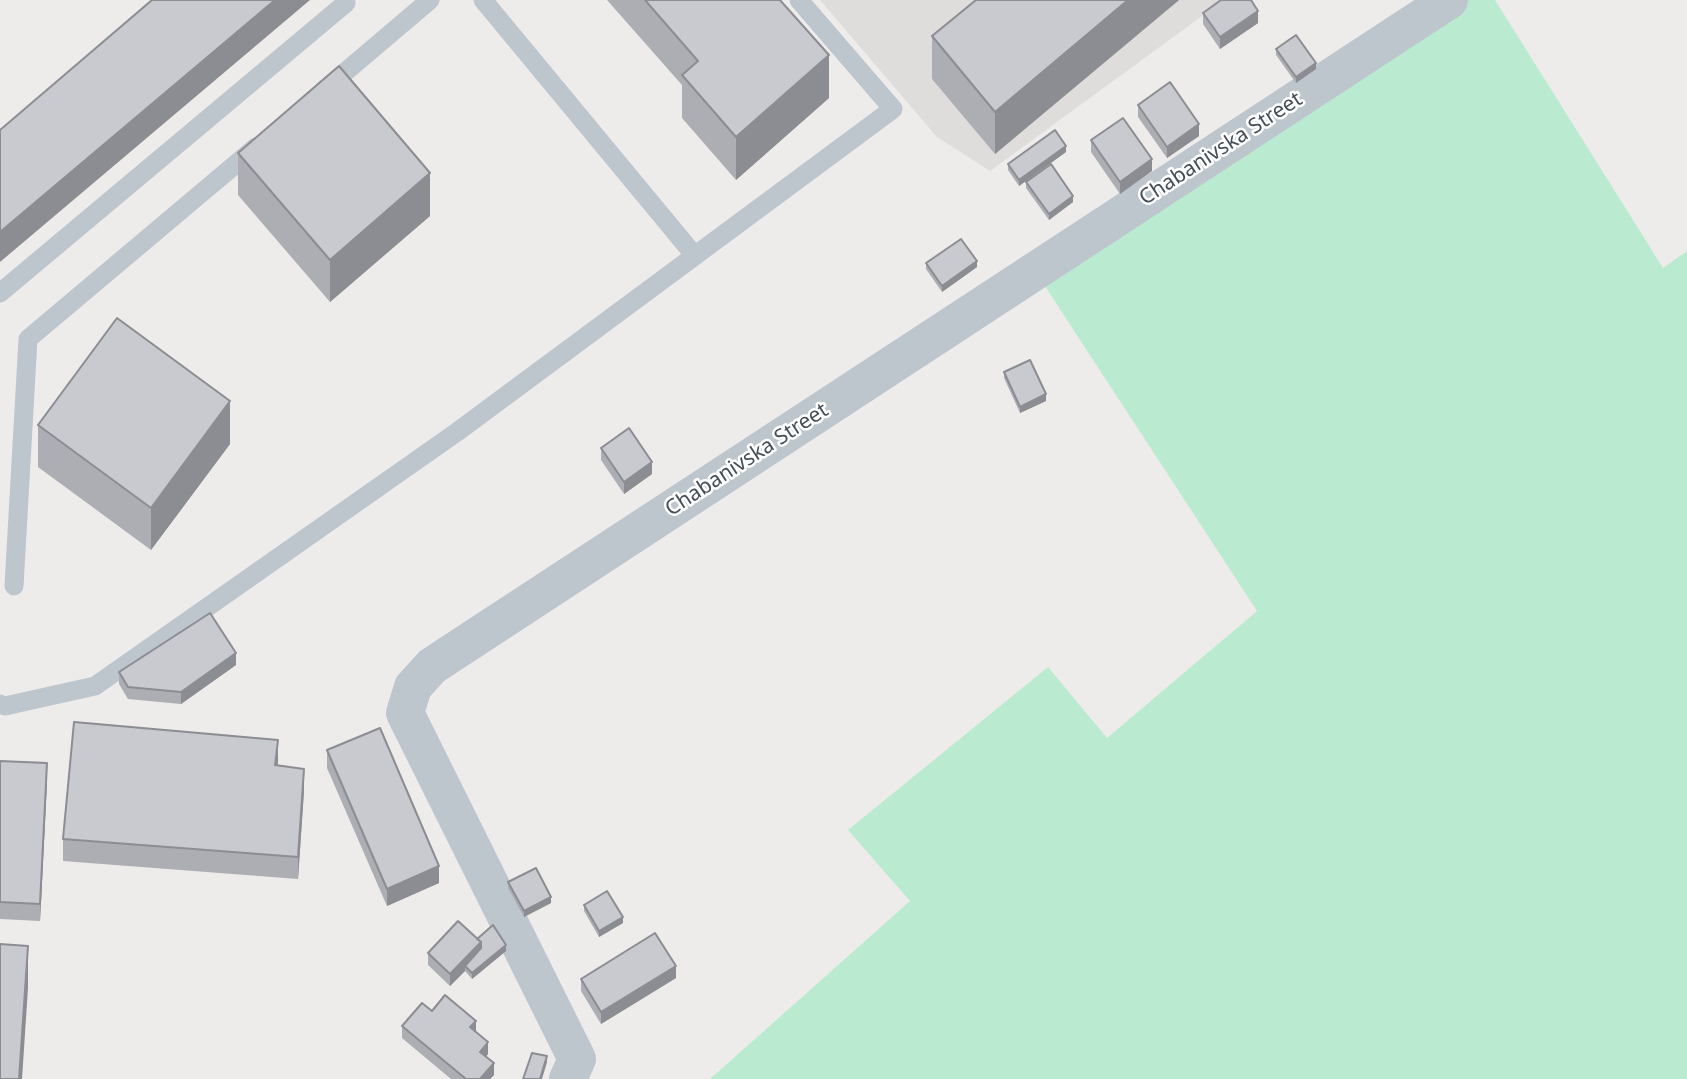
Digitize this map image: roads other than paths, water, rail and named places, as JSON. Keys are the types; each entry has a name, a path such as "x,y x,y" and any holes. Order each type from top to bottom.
{"street":[{"name":"Chabanivska Street","path":"568,1079 577,1059 405,713 414,687 432,666 1449,0"}],"lane":[{"path":"314,98 430,0"},
{"path":"483,0 695,256"},
{"path":"2,707 94,686 457,432 893,109 799,0"},
{"path":"0,293 346,3"},
{"path":"14,586 28,339 272,134"}]}
